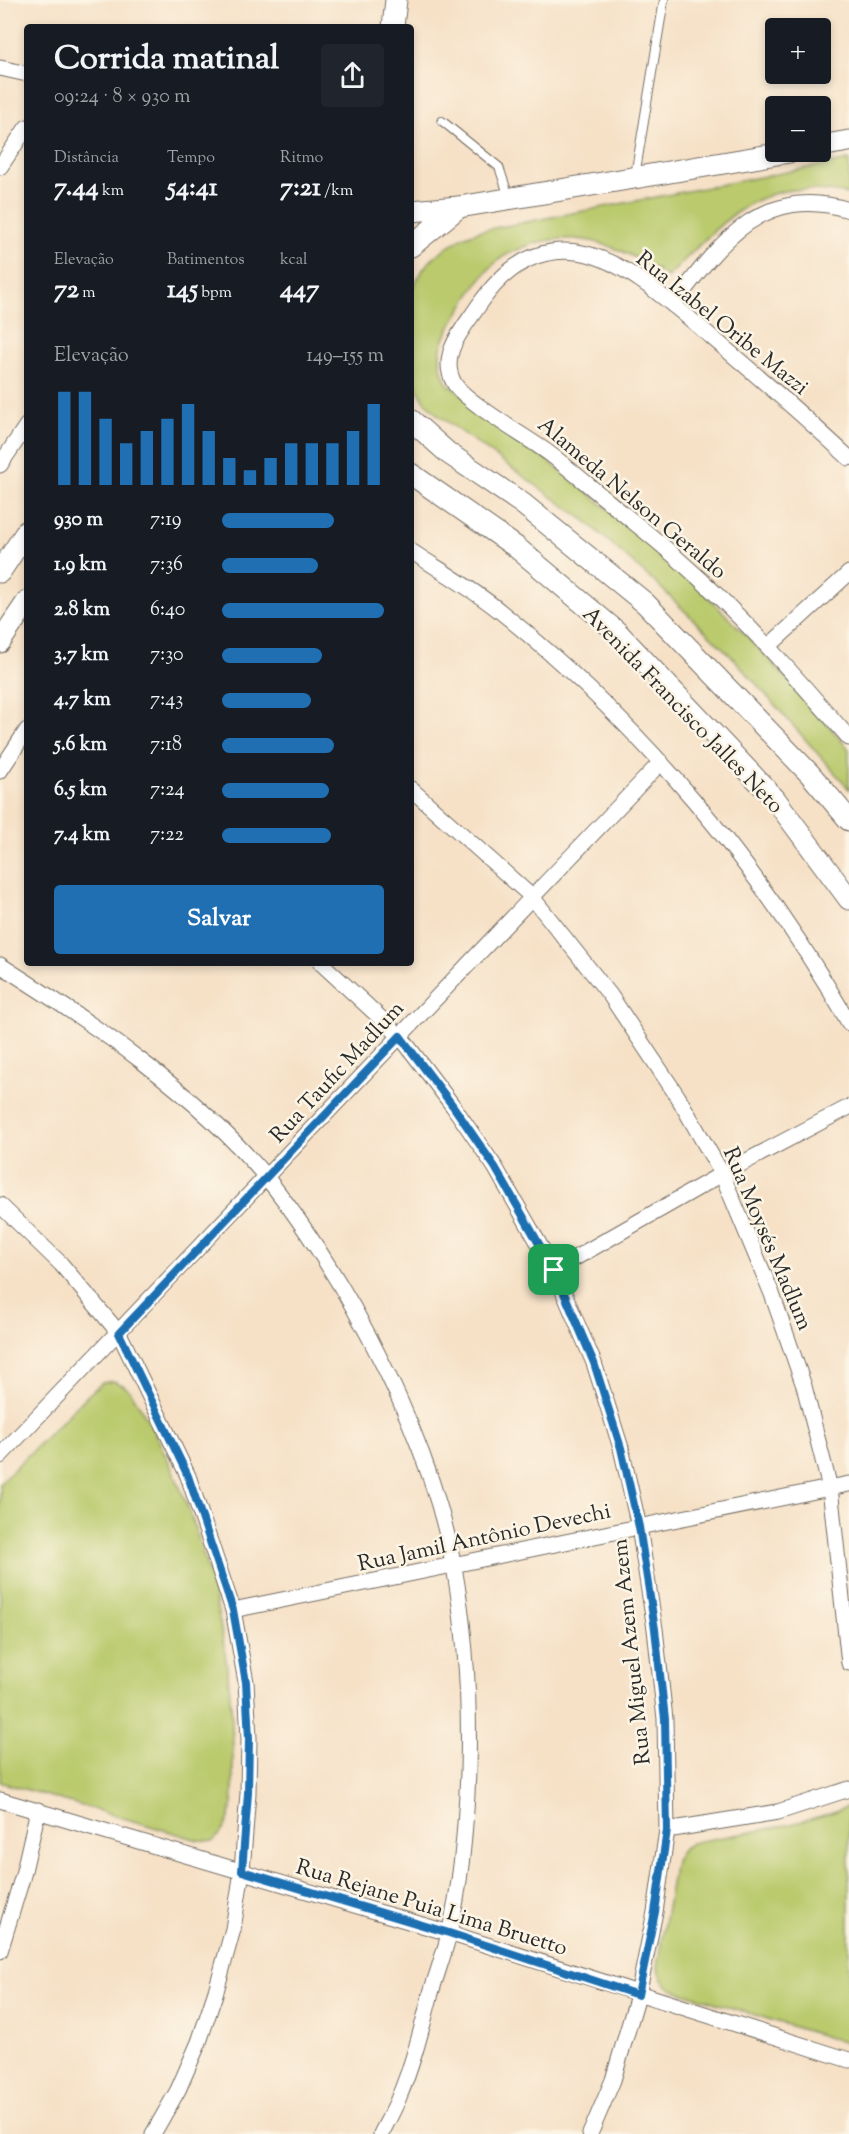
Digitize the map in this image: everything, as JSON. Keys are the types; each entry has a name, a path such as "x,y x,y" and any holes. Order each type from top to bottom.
{"street":[{"path":"393,24 396,0"},
{"path":"0,68 24,73"},
{"path":"0,167 24,131"},
{"path":"831,144 849,141"},
{"path":"414,211 459,207 765,156"},
{"path":"673,305 713,252 743,225 772,210 795,204 834,206 849,210"},
{"path":"414,244 459,207"},
{"name":"Rua Izabel Oribe Mazzi","path":"492,285 519,262 561,251 582,253 620,267 673,305 793,405 849,458"},
{"name":"Alameda Nelson Geraldo","path":"492,285 453,344 448,358 454,384 468,397 550,454 681,561 769,646 849,738"},
{"name":"Avenida Francisco Jalles Neto","path":"414,423 448,453 523,504 645,603 810,774 849,820"},
{"path":"4,459 24,429"},
{"path":"0,439 4,459"},
{"name":"Avenida Francisco Jalles Neto","path":"414,476 516,547 616,631 775,799 849,899"},
{"path":"0,572 24,536"},
{"path":"414,553 500,610 586,684 661,762 735,850 790,924 849,1023"},
{"path":"769,646 849,573"},
{"path":"0,642 24,606"},
{"path":"0,771 21,751"},
{"name":"Rua Taufic Madlum","path":"0,1456 661,762"},
{"name":"Rua Moysés Madlum","path":"414,792 532,897 610,995 678,1097 722,1174 772,1294 804,1386 830,1488 849,1663"},
{"path":"0,965 59,1002 140,1060 213,1120 266,1177 326,1260 373,1343 410,1423 435,1493 454,1566 463,1635 470,1722 467,1812 459,1879 449,1933 400,2095 381,2134"},
{"name":"Rua Miguel Azem Azem","path":"324,966 400,1036 453,1106 495,1167 554,1270 594,1363 621,1448 639,1527 655,1629 665,1719 667,1830 655,1912 638,1995 613,2080 590,2134"},
{"path":"554,1270 722,1174 849,1107"},
{"path":"0,1205 61,1264 119,1333 188,1476 233,1610 246,1682 249,1739 248,1793 242,1871 233,1929 203,2032 178,2090 153,2134"},
{"name":"Rua Jamil Antônio Devechi","path":"233,1610 849,1484"},
{"path":"667,1830 778,1812 849,1789"},
{"name":"Rua Rejane Puia Lima Bruetto","path":"0,1800 449,1933 638,1995 849,2060"},
{"path":"0,1951 23,1875 38,1810"}],"lane":[{"path":"635,177 664,0"},
{"path":"442,121 494,162 502,174 509,198"}],"green space":[{"path":"849,160 849,194 820,190 789,190 755,201 715,230 668,277 618,249 583,240 547,241 510,253 495,263 474,288 447,332 440,356 447,383 621,520 700,589 766,656 849,749 849,789 736,661 661,588 587,522 438,415 426,403 414,383 414,286 424,268 436,255 463,237 479,231"},
{"path":"113,1381 123,1385 131,1392 176,1477 193,1522 219,1616 227,1665 231,1713 233,1794 227,1824 213,1841 198,1840 0,1782 0,1483 89,1394 102,1383"},
{"path":"849,1806 849,2044 671,1989 659,1973 658,1961 675,1861 683,1848 691,1843 812,1819"}],"route":[{"path":"400,1036 453,1106 495,1167 554,1270 594,1363 621,1448 639,1527 655,1629 665,1719 667,1830 655,1912 638,1995 449,1933 242,1871 248,1793 249,1739 246,1682 233,1610 188,1476 119,1333 400,1036"}]}
